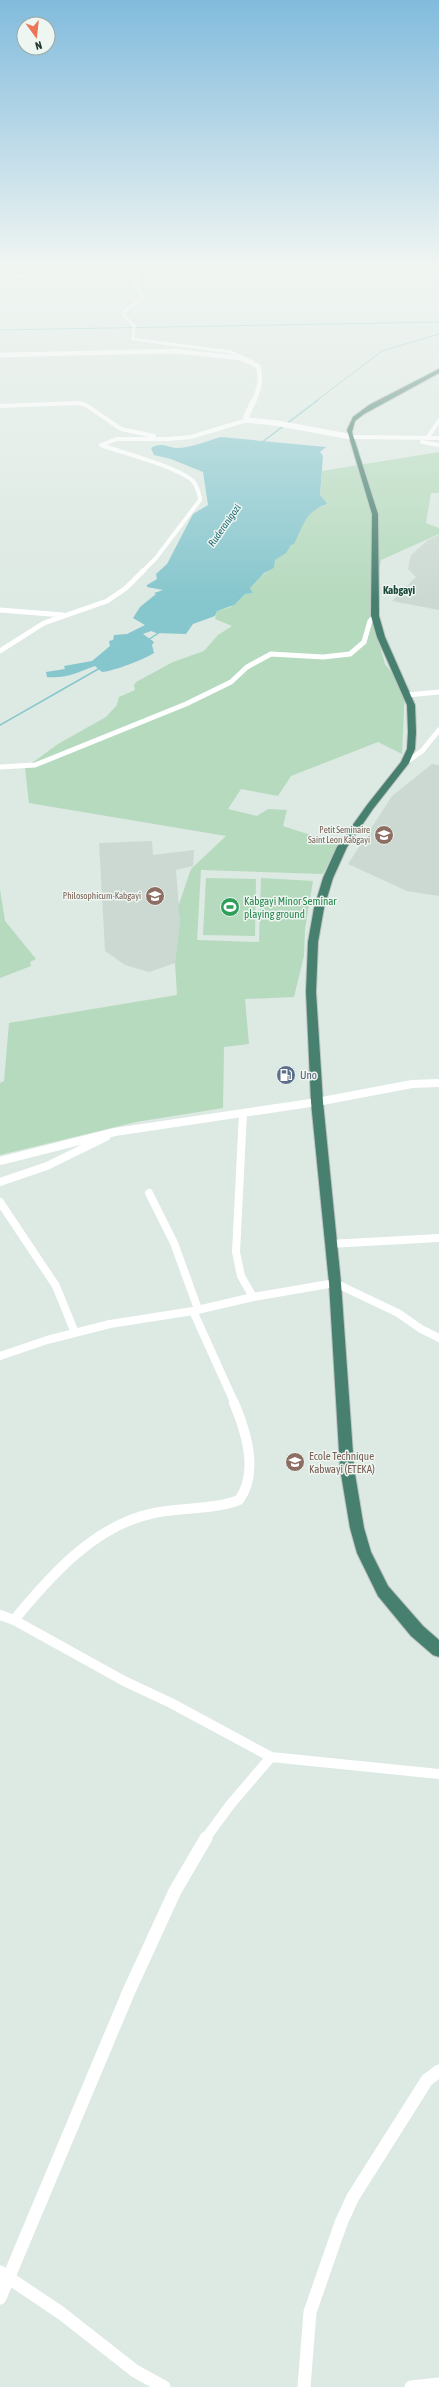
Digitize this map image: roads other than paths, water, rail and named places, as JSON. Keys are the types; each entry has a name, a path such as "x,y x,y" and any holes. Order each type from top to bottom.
{"highway":[{"path":"429,376 361,413 350,427 375,514 375,616 387,652 407,695 413,718 411,749 405,763 370,807 342,847 328,878 319,908 313,942 311,992 317,1102 334,1283 347,1468 352,1500 362,1547 372,1572 383,1591 417,1631 439,1650"}],"street":[{"path":"246,420 246,417 254,404 261,380 260,376"},
{"path":"0,406 79,403 86,405 121,429 172,439"},
{"path":"0,651 44,623 107,601 133,582 156,558 168,539 200,500 193,481 175,471 102,445 117,438 172,439 203,434 246,420 276,423 352,437 439,444"},
{"path":"427,438 433,426 439,421"},
{"path":"388,439 439,438"},
{"path":"0,610 65,615"},
{"path":"0,766 35,765 212,694 231,682 247,668 271,654 323,657 350,654 364,642 370,621 375,616"},
{"path":"407,695 439,692"},
{"path":"405,763 422,752 439,730"},
{"path":"0,1161 115,1132 317,1102 412,1084 439,1083"},
{"path":"243,1113 238,1183 236,1252 241,1276 253,1297"},
{"path":"0,1182 47,1166 115,1132"},
{"path":"14,1620 42,1586 66,1562 106,1530 131,1519 151,1513 172,1508 225,1505 235,1503 242,1496 248,1466 247,1442 231,1395 206,1343 174,1243 149,1193"},
{"path":"0,1202 24,1235 29,1247 56,1286 75,1333"},
{"path":"330,1244 439,1238"},
{"path":"0,1356 75,1333 118,1323 196,1310 253,1297 334,1283 398,1313 421,1329 439,1338"},
{"path":"0,1615 14,1620 124,1681 171,1703 271,1756 439,1774"},
{"path":"0,2298 4,2276 129,1991 175,1891 210,1832 234,1799 271,1756"},
{"path":"304,2387 310,2312 341,2223 353,2197 427,2080 439,2071"},
{"path":"4,2276 61,2313 135,2371 164,2387"},
{"path":"411,2387 439,2384"}],"water":[{"path":"221,437 326,447 320,452 323,456 320,495 328,504 310,514 303,524 294,544 291,545 286,553 275,560 274,568 264,573 250,588 253,593 245,594 234,605 217,611 215,616 193,624 186,634 156,633 151,631 143,634 154,642 152,645 154,653 128,665 102,672 95,666 66,676 47,677 46,672 65,669 64,666 92,661 110,646 109,641 113,640 114,635 127,634 145,625 133,618 140,607 156,594 154,593 163,590 147,587 147,585 157,579 156,574 167,564 193,514 208,505 203,472 171,459 154,455 151,448 157,445 176,448 188,447"}],"waterway":[{"name":"Ruderanigozi","path":"316,401 348,376"},
{"name":"Ruderanigozi","path":"261,443 318,400"},
{"name":"Ruderanigozi","path":"148,640 160,632"},
{"name":"Ruderanigozi","path":"0,725 100,668"}],"place":[{"name":"Petit Seminaire Saint Leon Kabgayi","path":"384,835"},
{"name":"Philosophicum-Kabgayi","path":"155,896"},
{"name":"Kabgayi Minor Seminar playing ground","path":"230,907"},
{"name":"Uno","path":"286,1075"},
{"name":"Ecole Technique Kabwayi (ETEKA)","path":"295,1462"}],"district":[{"name":"Kabgayi","path":"399,590"}]}
